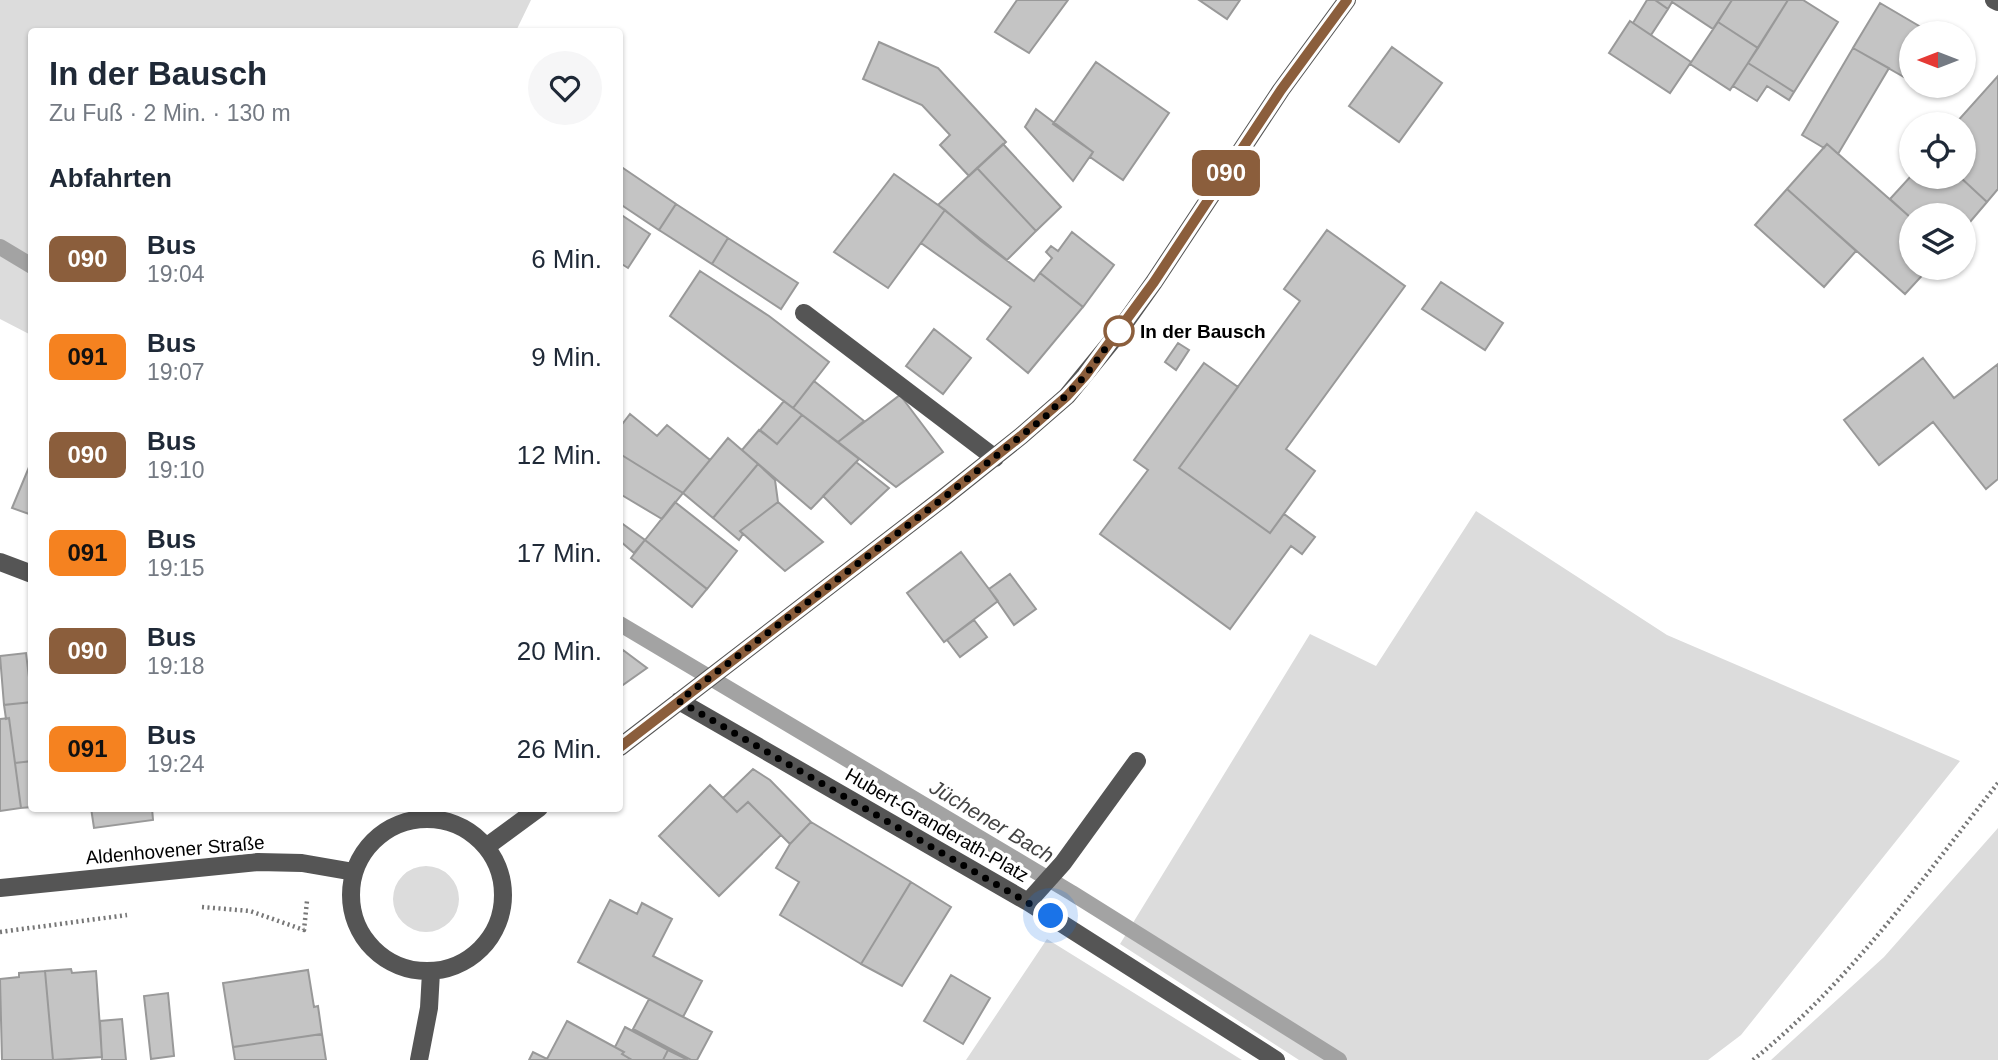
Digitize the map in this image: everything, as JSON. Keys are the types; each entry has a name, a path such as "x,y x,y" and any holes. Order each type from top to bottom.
{"street":[{"path":"623,745 995,458 1046,416 1085,376 1154,282 1281,90 1347,0"},
{"path":"804,313 995,458"},
{"path":"0,562 28,572"},
{"name":"Hubert-Granderath-Platz","path":"683,698 1034,896 1276,1060"},
{"path":"1034,896 1063,863 1137,761"},
{"path":"486,847 534,812"},
{"path":"433,818 459,825 486,847 495,859 503,883 502,909 495,933 478,952 457,966 431,972 412,971 394,964 364,938 354,917 351,895 354,872 365,850 384,832 407,821 433,818"},
{"name":"Aldenhovener Straße","path":"0,888 233,864 312,864 354,872"},
{"path":"419,1060 425,1038 431,972"}],"path":[{"path":"1753,1060 1821,998 1872,942 1998,783"},
{"path":"196,907 223,907 250,912 304,930 312,864"},
{"path":"0,932 137,914"}],"shaded area":[{"path":"0,0 531,0 517,28 28,28 28,333 0,319"},
{"path":"1476,511 1667,635 1960,761 1741,1035 1708,1060 1299,1060 1120,944 1310,634 1376,666"},
{"path":"1998,828 1998,1060 1771,1060 1884,957"},
{"path":"426,866 439,869 449,876 456,886 459,899 456,912 449,922 439,929 426,932 413,929 403,922 396,912 393,899 396,886 403,876 413,869"},
{"path":"1047,939 1242,1060 966,1060"}],"building":[{"path":"1017,0 1068,0 1029,53 995,32"},
{"path":"1199,0 1240,0 1227,19"},
{"path":"1647,0 1655,0 1668,9 1651,35 1633,23"},
{"path":"1655,0 1732,0 1713,29 1672,2 1668,9"},
{"path":"1732,0 1788,0 1758,48 1718,22"},
{"path":"1788,0 1803,0 1838,22 1794,92 1748,63"},
{"path":"1880,3 1911,21 1899,21 1899,74 1853,48"},
{"path":"1630,21 1691,62 1670,93 1609,53"},
{"path":"1718,22 1758,48 1730,90 1690,64"},
{"path":"879,42 938,68 1006,142 969,176 940,145 950,135 922,105 863,79"},
{"path":"1392,47 1442,83 1399,142 1349,106"},
{"path":"1853,48 1889,68 1838,154 1827,144 1824,148 1802,135"},
{"path":"1096,62 1169,113 1123,180 1090,157 1093,152 1053,124"},
{"path":"1748,63 1794,92 1789,100 1767,86 1757,101 1733,86"},
{"path":"1998,76 1998,189 1987,202 1973,189 1976,189 1976,112 1966,112"},
{"path":"1036,109 1093,152 1073,181 1025,127"},
{"path":"1003,144 1061,207 1036,231 977,168"},
{"path":"1827,144 1899,207 1899,280 1918,280 1905,294 1787,189"},
{"path":"623,168 676,204 659,230 623,206"},
{"path":"977,168 1036,231 1007,260 938,205"},
{"path":"894,174 945,210 888,288 834,252"},
{"path":"1787,189 1856,251 1824,287 1755,225"},
{"path":"1899,189 1973,189 1987,202 1976,215 1976,203 1899,203 1899,207 1890,199"},
{"path":"676,204 728,238 712,264 659,230"},
{"path":"945,210 1034,281 1040,273 1083,307 1028,373 987,339 1011,307 921,243"},
{"path":"623,216 650,234 628,268 623,265"},
{"path":"1327,230 1405,286 1286,449 1315,471 1270,533 1179,468 1300,301 1284,289"},
{"path":"1072,232 1114,265 1083,307 1040,273 1052,258 1046,252 1051,246 1058,251"},
{"path":"728,238 798,283 781,309 712,264"},
{"path":"700,271 769,316 829,362 793,408 670,316"},
{"path":"1441,282 1503,323 1485,350 1422,309"},
{"path":"934,329 971,358 943,394 906,366"},
{"path":"1178,343 1189,350 1176,370 1165,362"},
{"path":"1923,358 1954,398 1998,364 1998,479 1986,489 1933,422 1879,465 1844,420"},
{"path":"1204,363 1238,387 1179,468 1270,533 1284,514 1315,537 1302,554 1291,546 1230,629 1100,534 1148,470 1134,460"},
{"path":"814,381 864,421 838,442 793,408"},
{"path":"900,395 943,452 896,487 838,442"},
{"path":"784,401 802,415 777,444 760,430"},
{"path":"630,414 657,436 667,425 710,460 683,493 623,456 623,423"},
{"path":"802,415 859,459 811,509 742,450 759,430 777,444"},
{"path":"728,438 758,464 713,518 683,493"},
{"path":"623,456 683,493 662,519 623,496"},
{"path":"856,462 889,488 851,524 823,496"},
{"path":"758,464 775,480 778,502 740,531 743,534 739,540 713,518"},
{"path":"28,470 28,514 12,508"},
{"path":"675,502 737,551 707,589 645,540"},
{"path":"778,502 823,542 785,571 740,531"},
{"path":"623,524 645,540 634,553 623,544"},
{"path":"645,540 707,589 692,607 631,558"},
{"path":"961,552 998,601 944,642 907,593"},
{"path":"1010,574 1036,609 1014,625 989,589"},
{"path":"974,620 987,637 960,657 947,640"},
{"path":"623,650 647,668 623,685"},
{"path":"26,653 28,702 4,705 0,656"},
{"path":"28,702 28,761 15,763 9,718 6,719 4,705"},
{"path":"9,718 21,808 0,811 0,719"},
{"path":"28,761 28,807 21,808 15,763"},
{"path":"753,769 770,780 811,822 790,844 748,802 737,812 723,798"},
{"path":"710,785 737,812 748,802 781,835 719,896 659,836"},
{"path":"92,812 152,812 153,820 94,828"},
{"path":"811,822 911,882 861,964 780,915 799,882 776,868 790,844"},
{"path":"911,882 951,907 902,986 861,964"},
{"path":"610,900 637,914 642,903 672,919 653,956 702,981 683,1017 578,962"},
{"path":"71,969 72,973 96,971 102,1057 53,1060 45,971"},
{"path":"308,970 322,1034 233,1047 223,983"},
{"path":"45,971 53,1060 2,1060 0,979 19,977 19,973"},
{"path":"951,975 990,998 963,1044 924,1021"},
{"path":"168,993 174,1056 151,1059 144,996"},
{"path":"649,999 712,1032 697,1060 691,1060 633,1029"},
{"path":"122,1019 126,1060 102,1060 100,1021"},
{"path":"567,1021 624,1052 622,1054 632,1060 529,1060 533,1052 547,1059"},
{"path":"625,1027 668,1050 663,1060 632,1060 622,1054 624,1052 615,1047"},
{"path":"322,1034 326,1060 235,1060 233,1047"},
{"path":"668,1050 688,1060 663,1060"}],"waterway":[{"name":"Jüchener Bach","path":"0,247 28,264"},
{"name":"Jüchener Bach","path":"623,626 1072,893 1339,1060"}],"bus line":[{"name":"090","path":"623,745 942,499 1067,396 1112,341 1154,282 1281,90 1347,0"}],"place":[{"name":"In der Bausch","path":"1119,331"}],"route":[{"path":"1051,916 679,701 1046,416 1085,376 1126,321 1119,331"}]}
